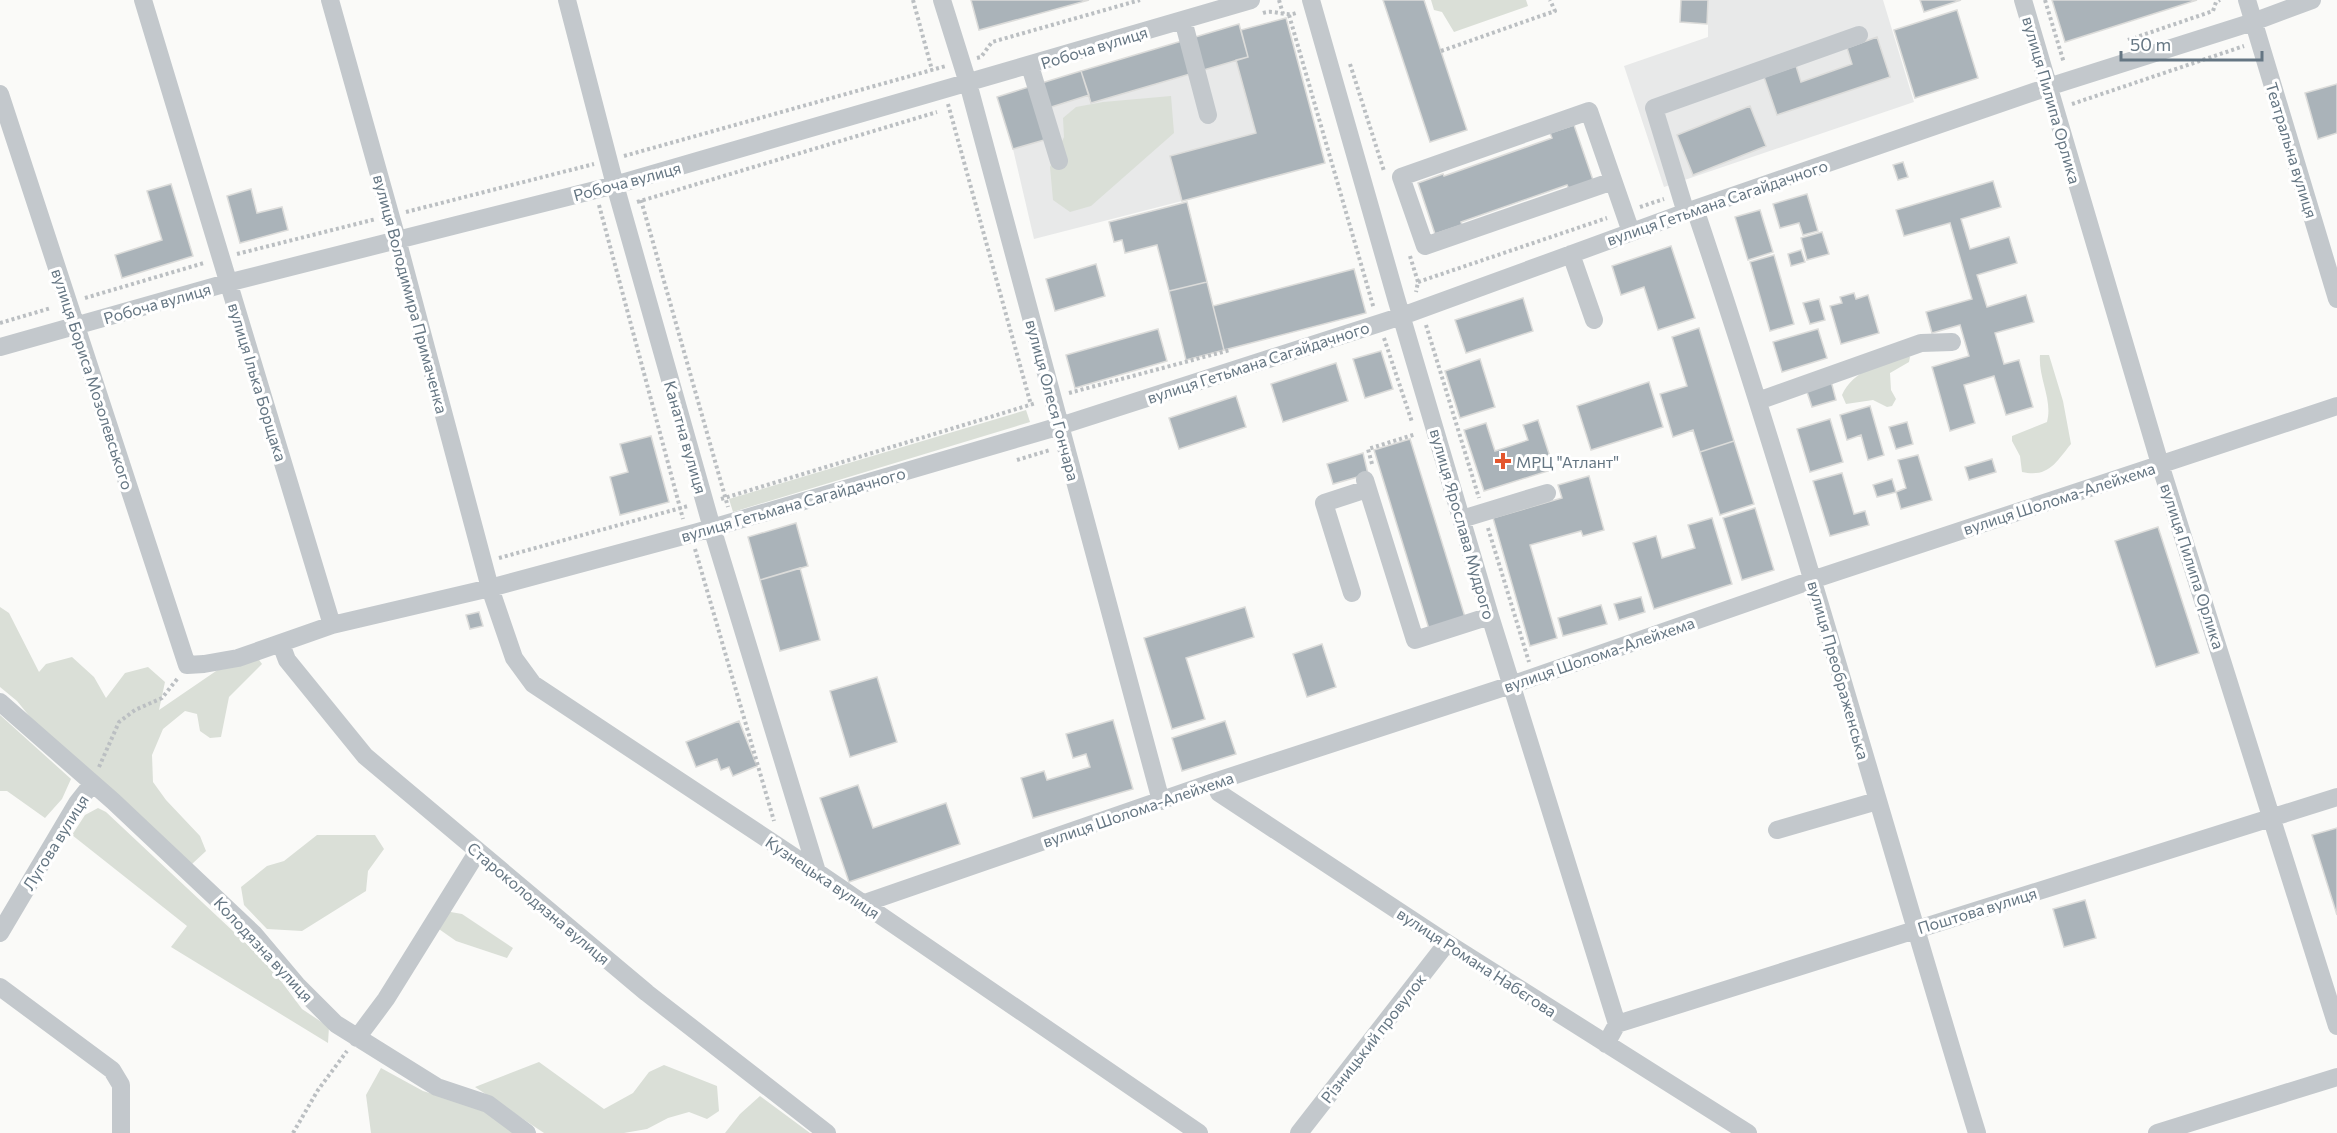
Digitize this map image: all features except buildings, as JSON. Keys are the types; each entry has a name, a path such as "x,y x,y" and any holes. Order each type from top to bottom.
{"street":[{"name":"вулиця Ілька Борщака","path":"143,0 332,625"},
{"name":"вулиця Володимира Примаченка","path":"330,0 397,239 490,588"},
{"name":"Канатна вулиця","path":"567,0 615,185 705,504 817,872"},
{"name":"вулиця Олеся Гончара","path":"942,0 968,83 1161,801"},
{"name":"Робоча вулиця","path":"0,347 227,283 615,185 1030,66 1193,12 1251,0"},
{"name":"вулиця Ярослава Мудрого","path":"1311,0 1490,616 1617,1024"},
{"name":"вулиця Пилипа Орлика","path":"2023,0 2160,464 2337,1026"},
{"name":"Театральна вулиця","path":"2247,0 2337,299"},
{"name":"вулиця Гетьмана Сагайдачного","path":"187,665 238,658 332,625 490,588 712,528 1060,426 1401,316 2046,79 2253,22 2312,0"},
{"path":"1193,12 1208,115"},
{"name":"вулиця Преображенська","path":"1859,35 1654,108 1758,401 1977,1133"},
{"path":"1030,66 1059,161"},
{"name":"вулиця Бориса Мозолевського","path":"0,94 187,665"},
{"path":"1613,181 1425,246 1401,177 1589,111 1631,232"},
{"path":"1571,254 1594,320"},
{"path":"1758,401 1921,343 1952,342"},
{"name":"вулиця Шолома-Алейхема","path":"862,904 1214,782 1511,685 1812,580 2337,406"},
{"path":"1352,593 1324,503 1369,481 1415,640 1490,616"},
{"path":"1462,519 1547,493"},
{"name":"Кузнецька вулиця","path":"490,588 514,658 533,684 817,872 1198,1133"},
{"name":"Староколодязна вулиця","path":"280,644 287,660 365,756 647,993 827,1133"},
{"name":"Колодязна вулиця","path":"0,702 113,801 254,934 297,985 336,1023 437,1087 488,1104 527,1133"},
{"name":"вулиця Романа Набєгова","path":"1214,782 1218,793 1738,1130"},
{"name":"Лугова вулиця","path":"0,933 77,803 92,784"},
{"name":"Поштова вулиця","path":"1617,1024 2337,796"},
{"path":"1777,830 1877,801"},
{"path":"357,1038 386,999 478,851"},
{"name":"Різницький провулок","path":"1299,1133 1447,943"},
{"path":"0,987 112,1070 121,1085 121,1133"},
{"path":"1606,1044 1617,1024"},
{"path":"2157,1133 2337,1077"}],"path":[{"path":"0,322 220,259 609,160 932,70 913,0"},
{"path":"962,62 981,57 992,42 1140,0"},
{"path":"1279,0 1283,14"},
{"path":"1441,51 1555,11 1550,0"},
{"path":"2045,0 2064,63"},
{"path":"2117,44 2214,11 2216,2 2219,0"},
{"path":"1289,15 1379,323"},
{"path":"2055,110 2259,41"},
{"path":"1348,57 1386,181"},
{"path":"2046,79 2064,63 2074,59"},
{"path":"622,207 973,102"},
{"path":"949,109 1030,405"},
{"path":"636,179 732,522"},
{"path":"1407,248 1418,282 1416,291 1533,677"},
{"path":"483,563 694,504 705,504 1052,398 1236,348"},
{"path":"1369,481 1368,449 1416,434"},
{"path":"92,784 119,722 135,710 162,698 187,665"},
{"path":"293,1133 318,1090 357,1038"}],"shaded area":[{"path":"1431,0 1526,0 1528,6 1454,32 1442,12 1434,10"},
{"path":"1708,0 1883,0 1914,102 1664,187 1624,66 1708,37"},
{"path":"1239,24 1248,57 1236,60 1256,133 1170,156 1182,201 1034,239 1013,149 997,97"},
{"path":"1171,96 1174,133 1091,206 1070,212 1053,200 1050,167 1064,137 1063,118 1076,107 1103,102"},
{"path":"1906,353 1910,357 1909,362 1890,373 1891,390 1896,399 1892,406 1887,407 1873,400 1846,404 1842,395 1853,379 1870,368"},
{"path":"2040,355 2049,355 2063,401 2071,444 2045,471 2022,472 2020,456 2012,441 2012,436 2047,422 2048,405"},
{"path":"1026,410 1030,422 733,512 729,499"},
{"path":"0,607 9,613 39,672 46,664 72,657 94,677 106,698 125,673 148,667 165,682 159,710 219,669 257,657 262,664 229,697 221,737 210,738 200,731 197,714 185,711 163,729 152,755 153,782 166,800 200,836 206,851 192,864 52,744 17,701 0,687"},
{"path":"0,715 71,779 62,799 45,818 7,791 0,791"},
{"path":"98,808 106,812 251,948 278,977 302,1009 329,1027 328,1043 171,947 187,926 72,835 85,815"},
{"path":"317,835 375,835 384,849 368,871 366,891 302,931 267,929 244,905 241,887 267,866 284,861"},
{"path":"445,911 462,914 513,948 507,958 456,941 436,927"},
{"path":"539,1062 604,1109 633,1093 649,1072 664,1065 717,1086 719,1111 707,1119 689,1112 668,1118 647,1129 624,1133 544,1133 475,1087"},
{"path":"381,1068 423,1091 482,1109 515,1133 371,1133 366,1095"},
{"path":"760,1096 810,1133 725,1133 740,1114"}],"place":[{"name":"МРЦ \"Атлант\"","path":"1503,461"}]}
